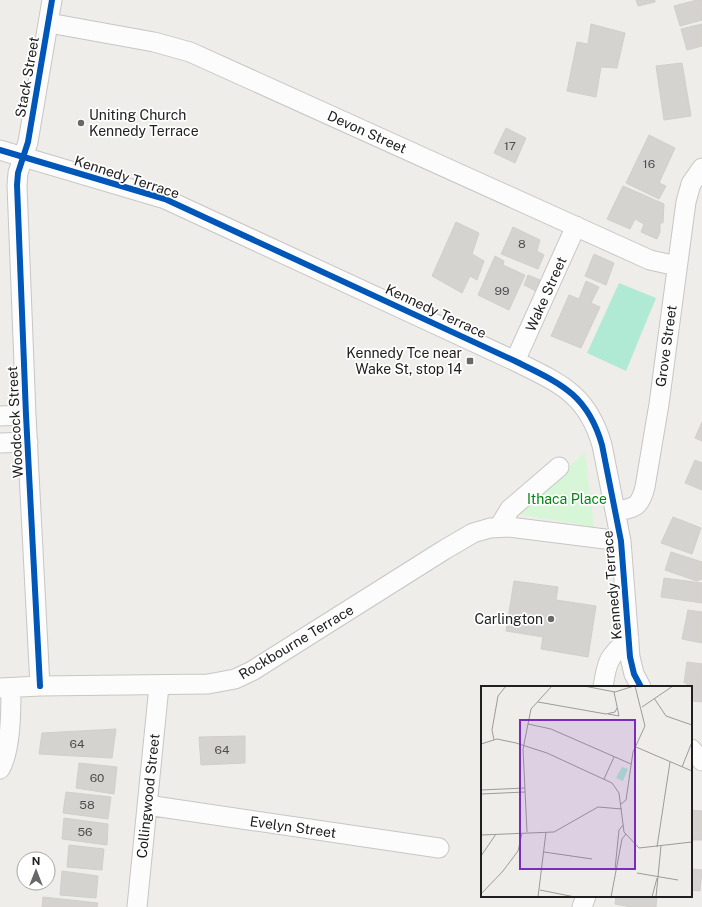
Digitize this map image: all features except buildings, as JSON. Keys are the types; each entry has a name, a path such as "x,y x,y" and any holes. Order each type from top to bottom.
{"street":[{"name":"Stack Street","path":"23,158 29,137 52,0"},
{"name":"Devon Street","path":"49,23 154,42 190,52 650,260 677,266"},
{"name":"Kennedy Terrace","path":"0,150 165,199 514,361 562,385 580,402 593,422 600,439 621,541 630,657 634,674 640,686"},
{"name":"Woodcock Street","path":"23,158 17,178 17,195 26,415 40,686"},
{"name":"Grove Street","path":"616,511 629,509 637,505 642,498 646,487 688,192 695,176 702,168"},
{"name":"Wake Street","path":"514,361 576,226"},
{"path":"0,416 26,415"},
{"path":"0,443 28,442"},
{"path":"499,527 510,509 559,467"},
{"name":"Rockbourne Terrace","path":"6,688 40,686 159,686 208,684 235,679 252,671 473,533 490,528 509,526 621,541"},
{"path":"603,686 607,663 610,657 629,639"},
{"name":"Collingwood Street","path":"137,907 159,686"},
{"path":"0,770 4,761 8,733 6,688"},
{"path":"692,750 702,761"},
{"name":"Evelyn Street","path":"147,805 439,848"},
{"path":"576,897 580,907"},
{"path":"580,907 585,897"}],"green space":[{"path":"619,283 656,298 626,371 587,353"},
{"name":"Ithaca Place","path":"585,452 594,527 518,514"}],"cycle path":[{"path":"40,686 26,415 17,185 18,173 28,142 52,0"},
{"path":"0,150 165,199 515,361 545,376 569,392 579,401 588,413 596,427 602,445 621,541 630,657 634,674 640,686"}],"place":[{"name":"Uniting Church Kennedy Terrace","path":"81,123"},
{"name":"Kennedy Tce near Wake St, stop 14","path":"470,361"},
{"name":"Carlington","path":"551,619"}]}
